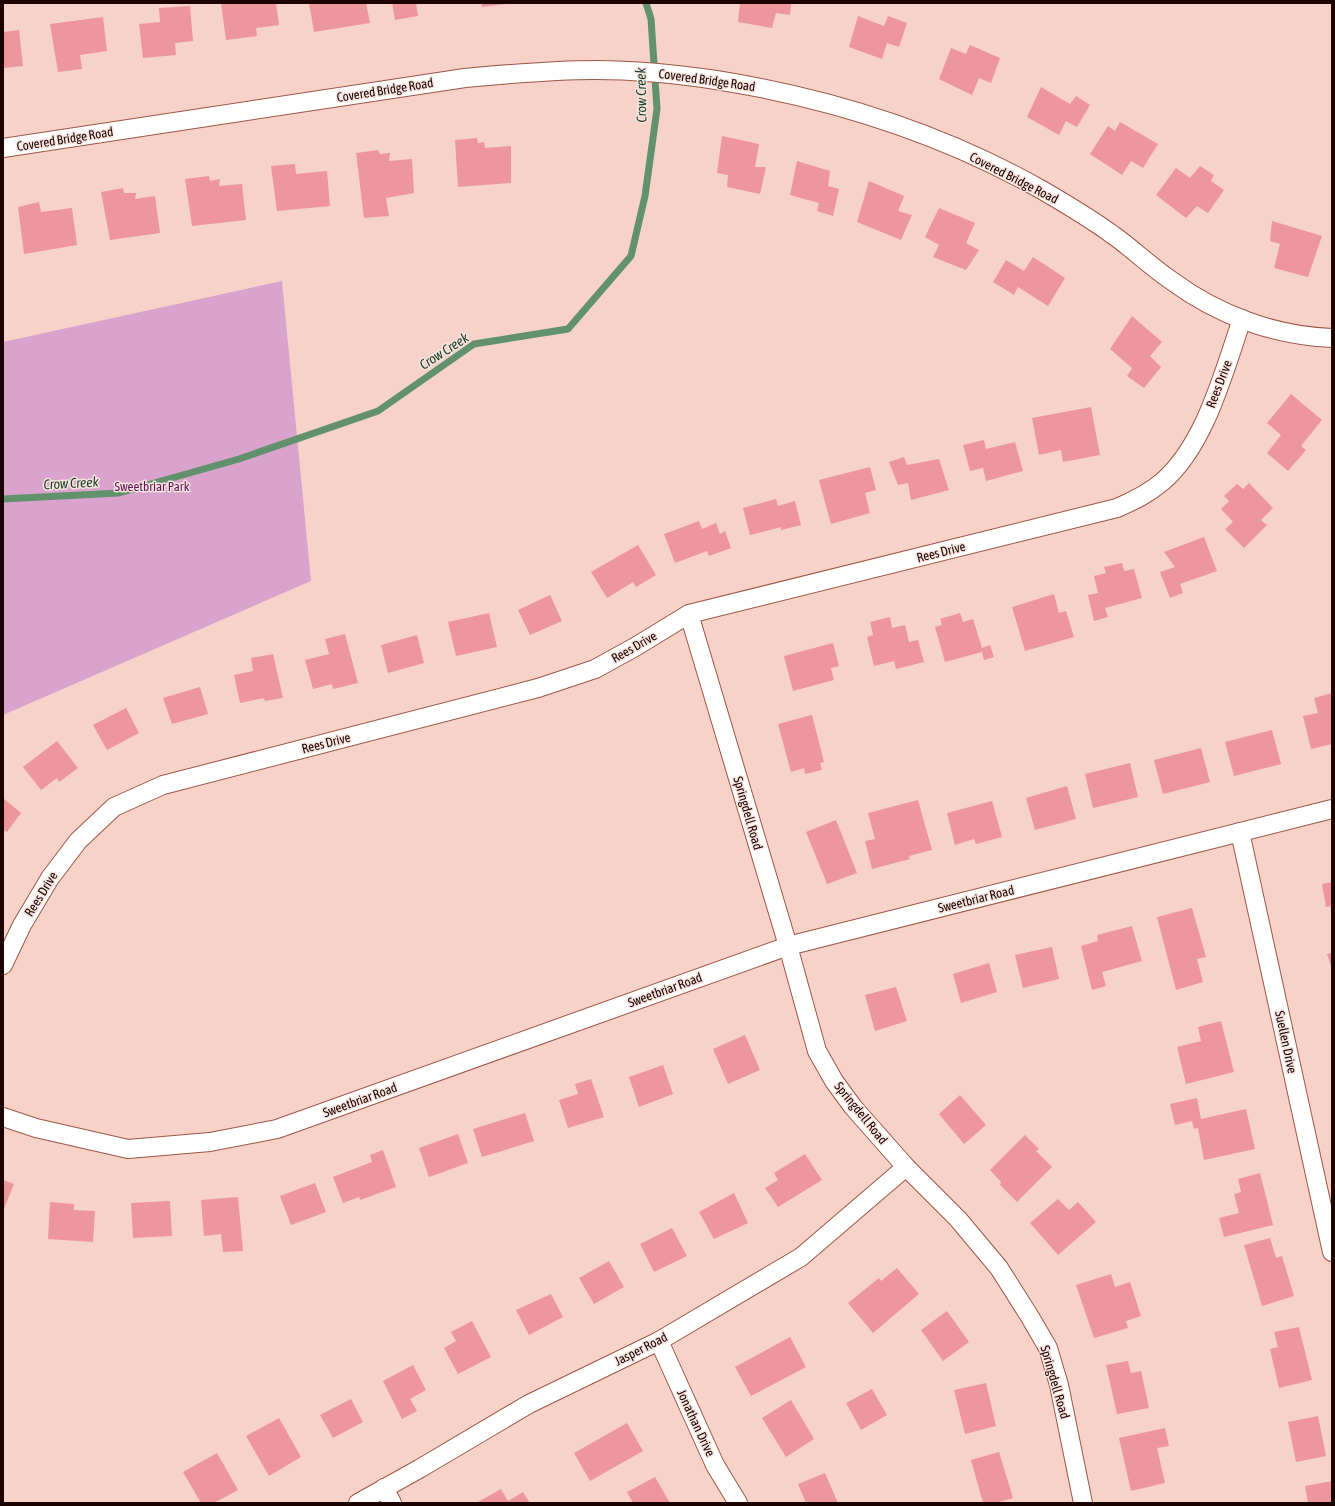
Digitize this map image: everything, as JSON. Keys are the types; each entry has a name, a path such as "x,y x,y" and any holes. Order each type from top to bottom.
{"street":[{"name":"Covered Bridge Road","path":"3,148 465,78 555,71 596,70 636,71 741,84 783,92 868,114 956,148 1043,191 1112,234 1171,281 1216,309 1290,334 1332,338"},
{"name":"Rees Drive","path":"3,965 22,925 50,878 78,841 114,807 163,785 538,688 595,668 635,647 689,614 1117,508 1141,497 1162,482 1180,464 1195,439 1212,404 1242,319"},
{"name":"Springdell Road","path":"689,614 788,946 816,1051 834,1081 853,1107 906,1167 958,1219 999,1268 1048,1348 1060,1390 1083,1503"},
{"name":"Sweetbriar Road","path":"3,1117 36,1128 128,1149 210,1142 277,1129 788,946 1332,809"},
{"name":"Suellen Drive","path":"1240,832 1332,1252"},
{"name":"Jasper Road","path":"358,1503 388,1496 529,1404 659,1341 801,1257 906,1167"},
{"name":"Jonathan Drive","path":"659,1341 715,1465 738,1503"}],"green space":[{"name":"Sweetbriar Park","path":"282,281 311,581 3,715 3,342"}],"building":[{"path":"221,3 276,3 279,25 256,28 257,36 226,40"},
{"path":"309,3 366,3 370,23 314,32"},
{"path":"392,3 416,3 418,16 395,20"},
{"path":"481,3 506,3 506,4 482,7"},
{"path":"740,3 791,3 790,15 776,13 772,28 738,22"},
{"path":"190,6 193,41 175,43 176,55 143,58 139,24 160,22 159,8"},
{"path":"858,16 884,26 888,16 907,23 899,47 887,43 882,59 849,47"},
{"path":"103,17 107,51 80,55 82,69 58,72 50,24"},
{"path":"19,30 23,66 3,68 3,32"},
{"path":"970,45 1000,58 991,83 979,78 972,95 939,79 951,48 966,54"},
{"path":"1041,87 1070,104 1076,96 1090,105 1077,127 1066,121 1059,135 1027,117"},
{"path":"1120,122 1158,144 1143,168 1131,161 1122,175 1090,154 1108,126 1115,131"},
{"path":"722,136 759,144 755,167 766,167 760,194 727,187 728,175 717,173"},
{"path":"477,138 478,143 484,142 485,148 511,146 511,183 458,187 455,140"},
{"path":"378,150 380,154 390,153 389,161 412,159 414,193 386,198 389,216 364,218 356,153"},
{"path":"797,161 830,171 828,186 839,189 833,216 817,211 819,203 790,195"},
{"path":"295,164 296,174 327,171 330,206 277,211 271,166"},
{"path":"1200,166 1214,175 1211,181 1224,190 1208,213 1197,206 1186,218 1156,195 1176,168 1190,178"},
{"path":"209,176 210,181 220,179 219,186 242,184 246,220 192,226 185,179"},
{"path":"869,181 904,196 898,211 912,215 901,240 857,222"},
{"path":"123,188 124,193 136,193 135,199 155,196 160,233 110,240 101,192"},
{"path":"39,202 41,212 72,208 77,245 24,254 18,207"},
{"path":"939,208 975,223 966,243 979,250 966,270 933,257 939,245 925,237"},
{"path":"1272,221 1322,236 1308,277 1274,268 1280,244 1270,241"},
{"path":"1033,257 1065,278 1048,306 1018,287 1014,295 993,282 1006,260 1024,271"},
{"path":"1132,316 1162,342 1150,356 1161,367 1144,388 1127,376 1132,368 1110,349"},
{"path":"1291,394 1322,420 1301,446 1306,450 1288,471 1267,453 1281,435 1267,423"},
{"path":"1091,407 1100,455 1063,462 1061,450 1039,455 1032,418"},
{"path":"984,440 986,449 1015,442 1023,471 986,481 983,468 970,471 963,445"},
{"path":"904,457 907,465 939,459 949,490 911,500 908,483 898,485 889,462"},
{"path":"870,467 876,490 865,493 870,513 831,524 819,480"},
{"path":"1249,483 1273,508 1261,520 1267,525 1244,548 1225,529 1233,522 1221,509 1229,501 1224,496 1237,484 1243,489"},
{"path":"776,499 778,506 795,501 801,525 781,530 781,527 750,535 743,508"},
{"path":"699,521 702,529 716,523 720,534 725,531 731,548 709,556 707,551 675,563 664,534"},
{"path":"1204,537 1217,571 1180,584 1183,593 1170,598 1160,572 1175,567 1164,552"},
{"path":"638,545 656,575 636,587 633,582 607,598 591,572"},
{"path":"1122,563 1124,571 1134,569 1142,598 1105,608 1108,617 1094,621 1088,595 1098,593 1094,576 1106,573 1104,567"},
{"path":"1054,594 1059,613 1066,611 1074,637 1025,651 1012,607"},
{"path":"550,595 562,621 530,635 518,610"},
{"path":"489,613 497,647 456,656 448,622"},
{"path":"960,613 963,622 973,619 982,648 990,645 994,657 984,660 982,652 945,662 935,627 942,625 940,619"},
{"path":"890,617 892,628 905,625 909,642 918,640 924,662 896,669 894,661 874,666 867,637 873,635 870,622"},
{"path":"345,634 358,683 333,689 332,684 313,689 305,660 329,654 325,639"},
{"path":"417,635 424,663 388,673 381,645"},
{"path":"833,643 839,666 831,668 834,680 793,691 784,656"},
{"path":"273,654 283,698 265,701 264,698 240,703 234,675 253,671 251,658"},
{"path":"200,687 208,714 172,724 163,698"},
{"path":"1332,693 1332,744 1311,749 1303,716 1318,713 1314,698"},
{"path":"126,708 139,733 107,750 93,725"},
{"path":"812,715 824,762 820,763 822,770 805,774 804,768 791,772 778,724"},
{"path":"1272,730 1281,764 1234,776 1225,742"},
{"path":"57,741 78,768 59,782 57,778 41,790 23,767"},
{"path":"1201,748 1210,782 1163,794 1154,760"},
{"path":"1130,763 1138,797 1093,808 1085,774"},
{"path":"1067,786 1076,819 1035,830 1026,798"},
{"path":"3,798 21,813 7,832 3,830"},
{"path":"918,800 932,850 909,856 910,859 872,869 865,841 875,839 868,813"},
{"path":"992,801 1002,837 976,844 974,839 955,845 947,813"},
{"path":"836,820 857,873 827,884 806,832"},
{"path":"1332,882 1332,906 1326,907 1322,884"},
{"path":"1192,908 1206,957 1197,959 1203,982 1176,990 1157,917"},
{"path":"1132,926 1142,961 1102,972 1106,986 1092,990 1081,946 1098,941 1097,935"},
{"path":"1052,947 1059,979 1023,988 1015,955"},
{"path":"1332,953 1332,969 1327,954"},
{"path":"989,963 997,992 961,1003 953,974"},
{"path":"896,987 907,1021 875,1031 865,995"},
{"path":"1221,1021 1234,1072 1186,1084 1177,1047 1201,1041 1198,1027"},
{"path":"745,1035 760,1070 728,1084 713,1049"},
{"path":"663,1065 673,1094 639,1107 629,1077"},
{"path":"591,1079 604,1117 568,1128 559,1100 578,1094 575,1084"},
{"path":"960,1095 986,1125 964,1144 939,1114"},
{"path":"1197,1098 1201,1119 1246,1109 1255,1149 1204,1160 1198,1128 1194,1129 1192,1121 1175,1125 1170,1104"},
{"path":"525,1113 534,1141 482,1157 473,1129"},
{"path":"458,1134 468,1163 429,1177 419,1148"},
{"path":"1025,1135 1039,1149 1036,1151 1052,1167 1017,1202 1000,1185 1001,1182 990,1170"},
{"path":"383,1150 396,1187 360,1200 359,1197 343,1203 333,1177 372,1162 370,1155"},
{"path":"805,1154 822,1180 778,1207 765,1188 778,1180 774,1173"},
{"path":"1260,1173 1273,1225 1224,1237 1219,1218 1239,1213 1234,1194 1241,1192 1238,1179"},
{"path":"3,1180 14,1184 3,1211"},
{"path":"315,1183 326,1212 291,1225 280,1196"},
{"path":"734,1193 748,1223 714,1239 699,1212"},
{"path":"238,1197 243,1251 223,1252 221,1234 204,1236 201,1200"},
{"path":"1058,1199 1069,1210 1078,1202 1096,1222 1058,1255 1030,1223"},
{"path":"170,1201 172,1236 133,1238 131,1203"},
{"path":"50,1202 74,1204 74,1210 95,1211 93,1242 48,1239"},
{"path":"672,1228 687,1256 654,1272 640,1244"},
{"path":"1270,1238 1276,1258 1282,1256 1294,1296 1262,1306 1244,1245"},
{"path":"609,1261 624,1287 594,1304 579,1278"},
{"path":"897,1268 919,1294 873,1333 848,1303 879,1278 881,1281"},
{"path":"1111,1274 1115,1287 1130,1282 1141,1316 1126,1321 1128,1328 1094,1338 1076,1285"},
{"path":"551,1294 563,1317 529,1335 516,1310"},
{"path":"947,1311 969,1342 943,1361 921,1330"},
{"path":"472,1321 491,1357 458,1374 444,1348 456,1341 451,1332"},
{"path":"1299,1327 1312,1380 1279,1388 1270,1349 1278,1347 1274,1332"},
{"path":"790,1337 806,1367 751,1396 735,1367"},
{"path":"1128,1361 1131,1373 1141,1371 1149,1408 1117,1414 1106,1365"},
{"path":"413,1365 426,1390 410,1399 417,1411 402,1419 383,1381"},
{"path":"986,1383 996,1426 965,1434 954,1390"},
{"path":"872,1389 887,1415 861,1430 846,1403"},
{"path":"351,1399 363,1422 333,1438 320,1415"},
{"path":"791,1400 814,1439 786,1457 762,1418"},
{"path":"1318,1416 1326,1456 1296,1462 1288,1422"},
{"path":"279,1418 301,1457 269,1476 246,1436"},
{"path":"627,1423 643,1451 590,1481 574,1453"},
{"path":"1165,1428 1169,1446 1157,1448 1165,1483 1131,1491 1119,1438"},
{"path":"999,1452 1013,1498 996,1503 983,1503 971,1460"},
{"path":"217,1453 238,1490 214,1503 201,1503 183,1472"},
{"path":"825,1473 838,1503 806,1503 798,1484"},
{"path":"655,1477 670,1503 633,1503 627,1492"},
{"path":"1332,1481 1332,1503 1308,1503 1305,1486"},
{"path":"501,1489 508,1501 523,1492 530,1503 476,1503"}],"waterway":[{"name":"Crow Creek","path":"3,499 119,493 239,459 378,411 474,344 568,329 631,256 645,196 657,109 651,19 646,3"}]}
